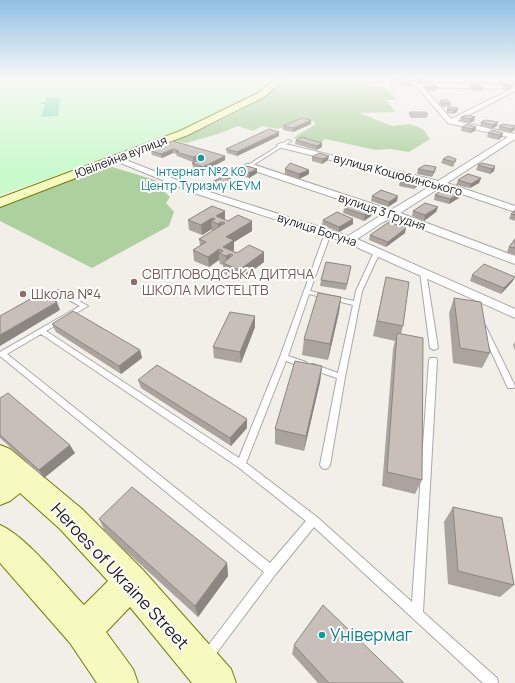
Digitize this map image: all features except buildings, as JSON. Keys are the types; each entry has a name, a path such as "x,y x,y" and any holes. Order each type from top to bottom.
{"street":[{"name":"Ювілейна вулиця","path":"0,203 184,133 231,111"},
{"path":"440,111 450,122 515,136"},
{"path":"450,122 471,111"},
{"path":"349,240 515,136"},
{"name":"вулиця Коцюбинського","path":"285,143 440,184 515,209"},
{"name":"вулиця Богуна","path":"115,159 197,191 349,240 515,314"},
{"name":"вулиця 3 Грудня","path":"249,166 392,214 515,260"},
{"name":"Heroes of Ukraine Street","path":"7,475 71,519 130,582 210,673"},
{"path":"0,541 83,630 119,683"},
{"path":"83,630 130,582"}],"lane":[{"path":"197,191 249,166 285,143"},
{"path":"241,464 284,357 328,233"},
{"path":"325,464 359,291 378,252"},
{"path":"423,272 434,348"},
{"path":"32,305 58,291 85,306 1,353 271,571"},
{"path":"465,291 472,305"},
{"path":"306,292 356,304"},
{"path":"478,318 511,386"},
{"path":"41,331 241,464 313,520 492,683"},
{"path":"284,357 341,378"},
{"path":"417,615 433,360"},
{"path":"210,673 271,571 313,520"}],"green space":[{"path":"0,111 224,111 181,132 0,195"},
{"path":"43,111 59,111 58,116 41,117"},
{"path":"239,111 395,111 396,112 359,113 392,126 410,124 423,129 430,139 409,152 390,149 376,150 325,139 320,143 293,138 316,124 313,121 299,121 278,129 262,126 253,131 238,126 218,134 186,143 176,141"},
{"path":"106,165 158,181 158,186 170,197 166,203 174,212 169,226 92,268 0,221 0,205"}],"place":[{"name":"Інтернат №2 КО Центр Туризму КЕУМ","path":"201,158"},
{"name":"СВІТЛОВОДСЬКА ДИТЯЧА ШКОЛА МИСТЕЦТВ","path":"134,282"},
{"name":"Школа №4","path":"23,294"},
{"name":"Універмаг","path":"322,635"}]}
